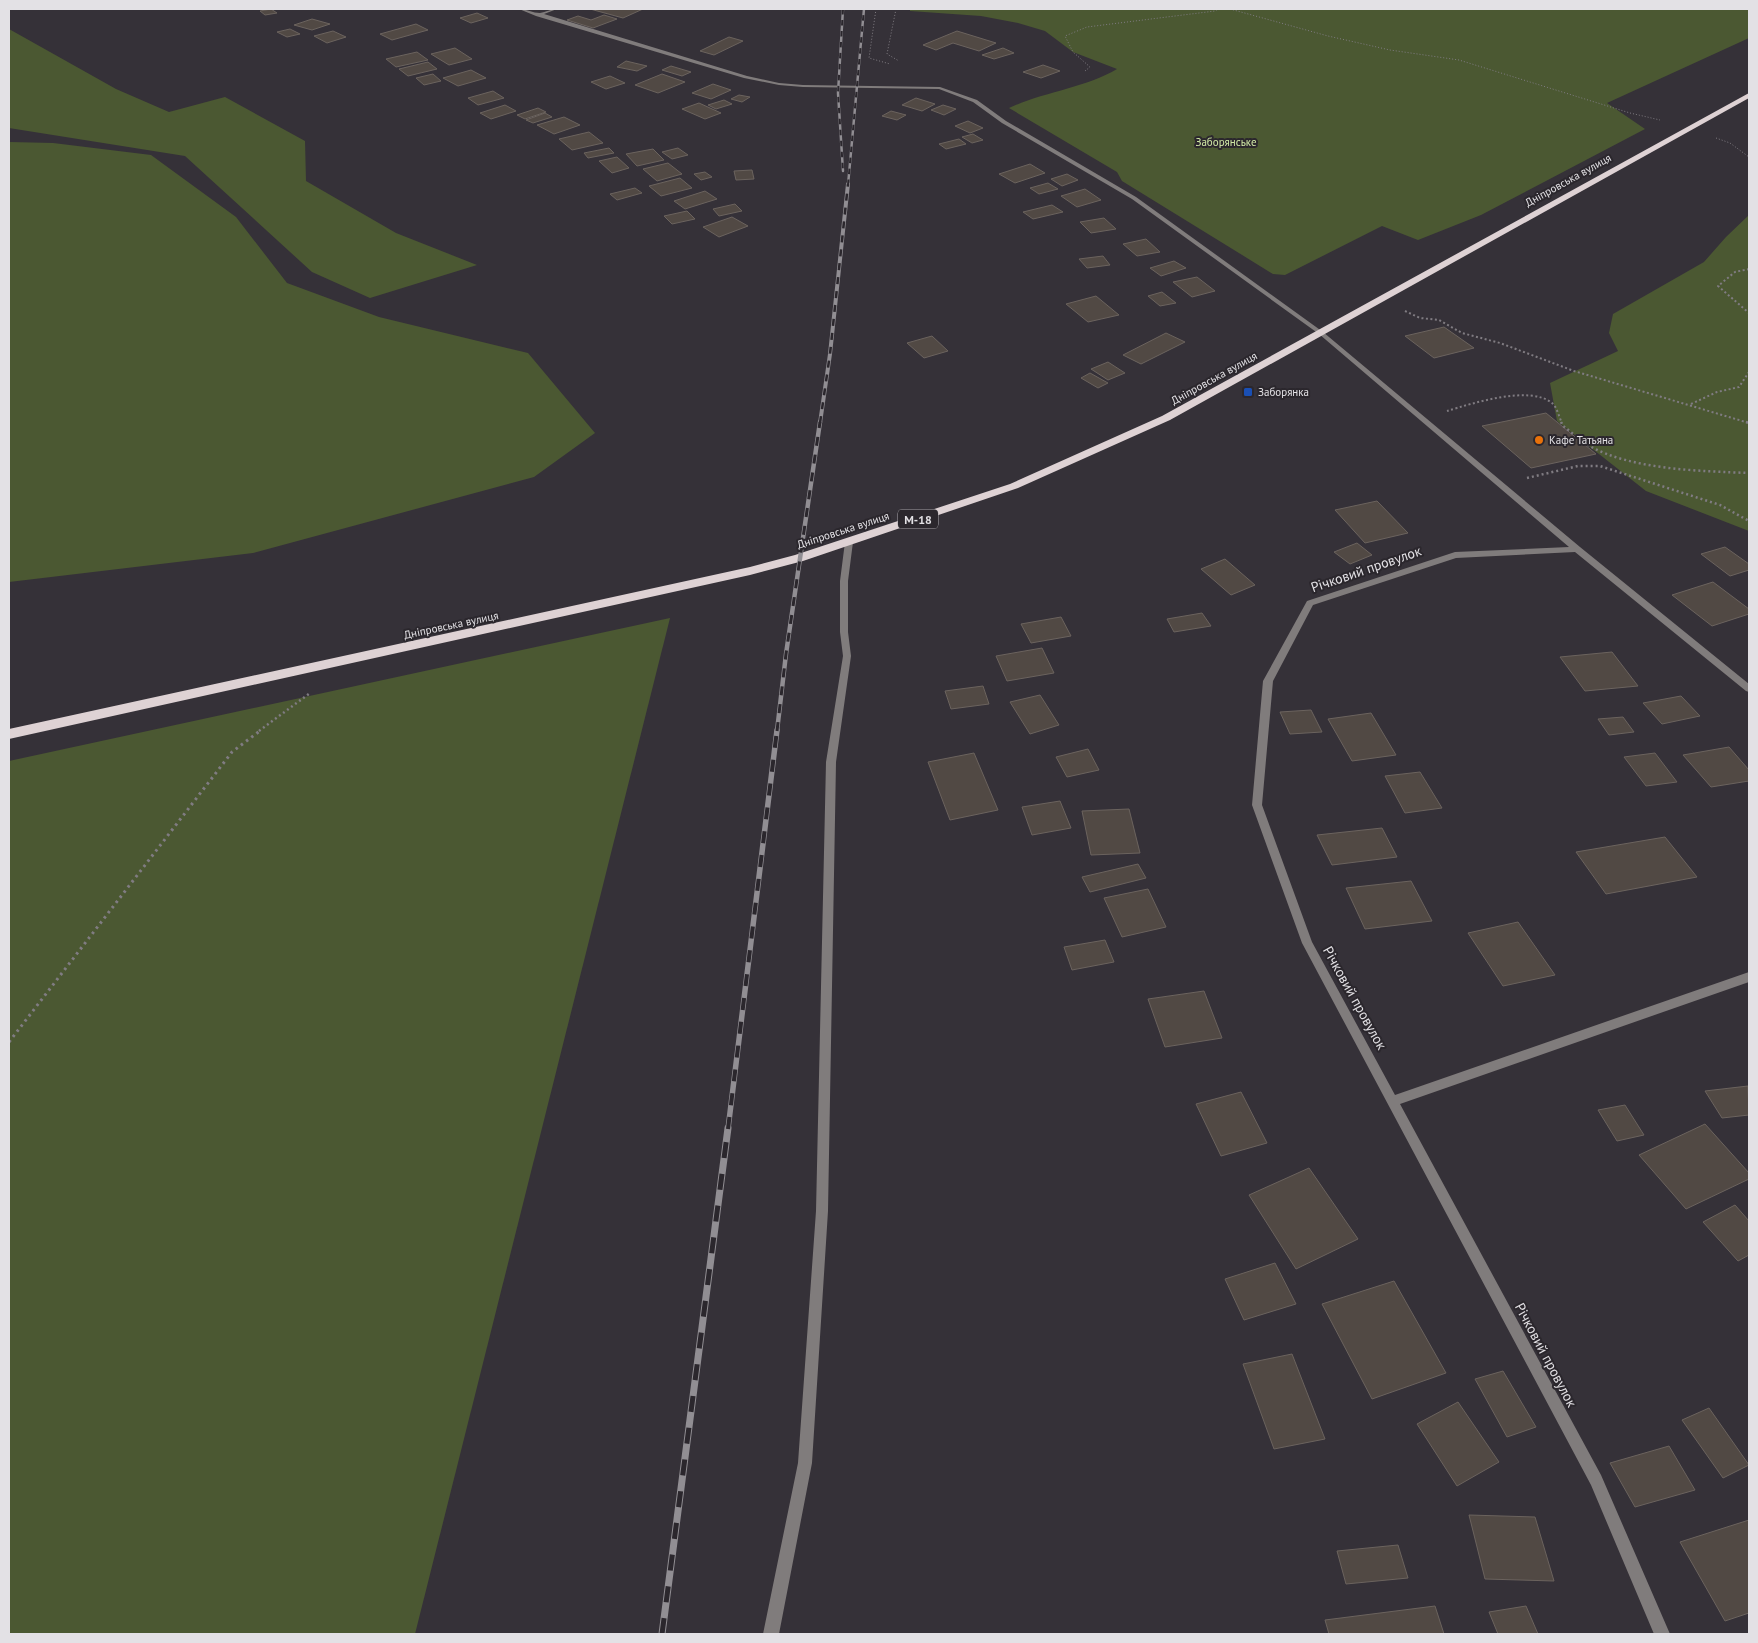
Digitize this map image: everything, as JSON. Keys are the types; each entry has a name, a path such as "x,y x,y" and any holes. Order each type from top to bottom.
{"highway":[{"name":"Дніпровська вулиця","path":"9,734 750,571 849,542 1014,486 1166,418 1749,95"}],"street":[{"path":"521,9 746,77 779,84 940,88 975,101 1004,122 1134,198 1321,333 1577,549 1749,689"},
{"path":"538,15 555,9"},
{"path":"771,1634 805,1464 822,1211 831,762 847,656 844,632 844,581 849,542"},
{"name":"Річковий провулок","path":"1577,549 1456,555 1310,603 1268,682 1257,805 1307,943 1596,1480 1662,1634"},
{"path":"1394,1102 1749,977"}],"path":[{"path":"876,9 870,58 890,64"},
{"path":"896,9 887,54 899,61"},
{"path":"1085,71 1090,67 1073,52 1065,36 1087,27 1215,11 1218,9"},
{"path":"1230,9 1328,36 1390,50 1459,60 1730,143 1749,157"},
{"path":"1749,269 1736,272 1718,286 1749,313"},
{"path":"1379,301 1420,318 1439,320 1462,333 1500,343 1574,371 1749,423"},
{"path":"1690,404 1717,392 1739,387 1749,372"},
{"path":"1420,418 1491,398 1540,395 1554,404 1563,426 1588,445 1621,459 1691,471 1749,473"},
{"path":"1503,487 1533,476 1578,466 1600,466 1720,505 1749,521"},
{"path":"9,1042 232,752 316,688"}],"green space":[{"name":"Заборянське","path":"910,9 1749,9 1749,38 1607,103 1645,129 1481,215 1418,240 1382,226 1285,275 1273,274 1122,181 1117,172 1009,108 1091,81 1117,69 1073,52 1045,31 1018,23 981,16 910,11"},
{"path":"9,29 116,89 169,112 225,97 305,141 306,181 396,233 477,265 370,298 312,272 185,156 9,128"},
{"path":"9,142 53,143 151,155 236,217 287,283 379,317 528,353 595,433 534,477 253,553 9,582"},
{"path":"1749,215 1749,531 1646,491 1557,421 1550,383 1618,351 1609,333 1613,314 1704,262"},
{"path":"670,618 415,1634 9,1634 9,761"}],"building":[{"path":"271,9 277,13 265,15 260,11"},
{"path":"590,9 643,9 623,18"},
{"path":"477,13 488,18 471,23 460,18"},
{"path":"604,15 617,19 593,28 567,20 578,16 591,20"},
{"path":"312,19 330,24 312,30 294,25"},
{"path":"416,24 428,30 392,40 380,34"},
{"path":"290,29 300,34 287,37 277,32"},
{"path":"333,31 346,37 327,43 314,36"},
{"path":"957,31 996,43 979,51 953,43 936,50 923,45"},
{"path":"729,37 743,41 714,55 700,51"},
{"path":"455,48 472,59 449,65 431,54"},
{"path":"1003,48 1014,53 994,59 982,55"},
{"path":"417,52 428,60 396,67 386,59"},
{"path":"626,61 647,66 637,71 617,67"},
{"path":"428,62 437,69 408,76 399,69"},
{"path":"1043,65 1060,71 1041,78 1023,72"},
{"path":"671,66 691,72 682,76 662,70"},
{"path":"471,70 486,78 458,86 443,78"},
{"path":"433,74 441,81 424,85 416,78"},
{"path":"662,74 685,82 658,93 635,85"},
{"path":"610,76 625,83 606,89 591,82"},
{"path":"713,84 731,90 711,99 692,93"},
{"path":"493,91 504,98 478,105 468,98"},
{"path":"739,95 750,97 742,102 731,99"},
{"path":"916,98 935,104 922,111 902,105"},
{"path":"724,100 732,104 716,109 708,105"},
{"path":"699,103 721,113 705,119 682,109"},
{"path":"505,105 516,111 491,119 480,113"},
{"path":"943,105 956,109 944,115 931,110"},
{"path":"538,108 546,112 525,119 517,115"},
{"path":"891,111 906,115 897,120 882,116"},
{"path":"545,113 552,117 533,123 526,120"},
{"path":"564,117 580,125 554,134 537,125"},
{"path":"968,121 983,128 970,133 955,126"},
{"path":"589,132 603,143 572,150 559,139"},
{"path":"973,134 983,140 972,143 962,137"},
{"path":"959,139 966,144 946,149 939,144"},
{"path":"609,148 614,153 588,158 584,153"},
{"path":"678,148 688,155 672,159 662,152"},
{"path":"653,149 664,160 637,166 626,154"},
{"path":"617,157 629,168 612,173 599,161"},
{"path":"668,163 682,174 657,181 643,169"},
{"path":"1030,164 1045,173 1015,183 999,174"},
{"path":"752,170 754,179 736,180 734,171"},
{"path":"705,172 712,177 701,180 694,174"},
{"path":"1067,174 1078,180 1062,186 1051,179"},
{"path":"680,178 692,188 661,196 649,186"},
{"path":"1048,183 1058,189 1039,194 1030,188"},
{"path":"635,188 642,193 617,200 610,194"},
{"path":"1085,189 1101,200 1077,207 1061,196"},
{"path":"705,191 717,199 685,209 674,201"},
{"path":"735,204 742,211 719,216 713,209"},
{"path":"1052,205 1063,212 1033,219 1023,212"},
{"path":"687,211 695,219 672,224 664,216"},
{"path":"732,217 748,226 719,237 703,227"},
{"path":"1104,218 1116,229 1091,233 1080,222"},
{"path":"1146,239 1160,252 1137,256 1123,244"},
{"path":"1103,256 1110,265 1087,268 1079,259"},
{"path":"1174,261 1186,268 1161,276 1150,268"},
{"path":"1197,277 1215,291 1192,297 1173,282"},
{"path":"1162,292 1176,303 1160,306 1148,296"},
{"path":"1096,296 1119,315 1088,322 1066,304"},
{"path":"1444,327 1474,348 1434,358 1405,336"},
{"path":"1166,333 1185,342 1141,364 1123,355"},
{"path":"932,336 948,351 924,358 907,343"},
{"path":"1108,362 1125,373 1108,380 1091,369"},
{"path":"1090,373 1108,383 1098,388 1081,378"},
{"name":"Кафе Татьяна","path":"1546,413 1596,454 1531,468 1482,426"},
{"path":"1377,501 1408,533 1365,543 1335,510"},
{"path":"1357,543 1372,555 1350,564 1334,552"},
{"path":"1725,547 1749,564 1749,570 1730,576 1701,554"},
{"path":"1225,559 1255,585 1231,595 1201,569"},
{"path":"1713,582 1749,609 1749,614 1712,626 1672,595"},
{"path":"1202,613 1211,626 1174,632 1167,619"},
{"path":"1061,617 1071,636 1031,643 1021,624"},
{"path":"1042,648 1054,673 1007,681 996,656"},
{"path":"1612,652 1638,686 1585,691 1560,657"},
{"path":"983,686 989,704 951,709 945,691"},
{"path":"1040,695 1059,725 1030,734 1010,702"},
{"path":"1681,696 1700,716 1662,724 1643,703"},
{"path":"1311,710 1322,732 1290,734 1280,712"},
{"path":"1371,713 1396,755 1352,761 1328,719"},
{"path":"1623,717 1634,732 1609,735 1598,719"},
{"path":"1729,747 1749,770 1749,781 1711,787 1683,755"},
{"path":"1088,749 1099,770 1067,777 1056,757"},
{"path":"974,753 998,810 950,820 928,762"},
{"path":"1655,753 1677,782 1646,786 1624,757"},
{"path":"1420,772 1442,808 1405,813 1385,776"},
{"path":"1060,801 1071,828 1032,835 1022,807"},
{"path":"1129,809 1140,853 1091,855 1082,811"},
{"path":"1382,828 1397,857 1332,865 1317,835"},
{"path":"1665,837 1697,877 1606,894 1576,852"},
{"path":"1138,864 1146,878 1090,892 1082,877"},
{"path":"1411,881 1432,921 1365,929 1346,888"},
{"path":"1148,889 1166,927 1122,937 1104,898"},
{"path":"1518,922 1555,975 1503,986 1468,933"},
{"path":"1105,940 1114,962 1072,970 1064,947"},
{"path":"1204,991 1222,1038 1165,1047 1148,999"},
{"path":"1748,1086 1749,1115 1722,1118 1705,1091"},
{"path":"1241,1092 1267,1143 1221,1156 1196,1104"},
{"path":"1625,1105 1644,1135 1617,1141 1598,1110"},
{"path":"1705,1124 1749,1173 1749,1179 1686,1209 1639,1155"},
{"path":"1309,1168 1358,1239 1296,1269 1249,1195"},
{"path":"1735,1205 1749,1221 1749,1255 1738,1261 1703,1222"},
{"path":"1275,1263 1296,1304 1244,1320 1225,1279"},
{"path":"1394,1281 1446,1373 1372,1399 1322,1304"},
{"path":"1292,1354 1325,1439 1274,1449 1243,1364"},
{"path":"1503,1371 1536,1427 1507,1437 1475,1379"},
{"path":"1458,1402 1499,1462 1457,1486 1417,1424"},
{"path":"1709,1408 1749,1465 1723,1478 1682,1420"},
{"path":"1669,1446 1695,1490 1635,1507 1610,1463"},
{"path":"1469,1515 1535,1517 1554,1581 1485,1579"},
{"path":"1749,1520 1749,1613 1725,1621 1680,1542"},
{"path":"1398,1545 1408,1578 1346,1584 1337,1551"},
{"path":"1435,1606 1444,1634 1329,1634 1325,1620"},
{"path":"1526,1606 1538,1634 1498,1634 1489,1612"}],"railway":[{"path":"843,9 838,93 843,171"},
{"path":"848,185 864,9"},
{"path":"820,423 830,354 848,184"},
{"path":"777,731 786,654 820,422"},
{"path":"728,1129 777,730"},
{"path":"662,1634 728,1128"}],"place":[{"name":"Заборянка","path":"1248,392"},
{"name":"Кафе Татьяна","path":"1539,440"}]}
